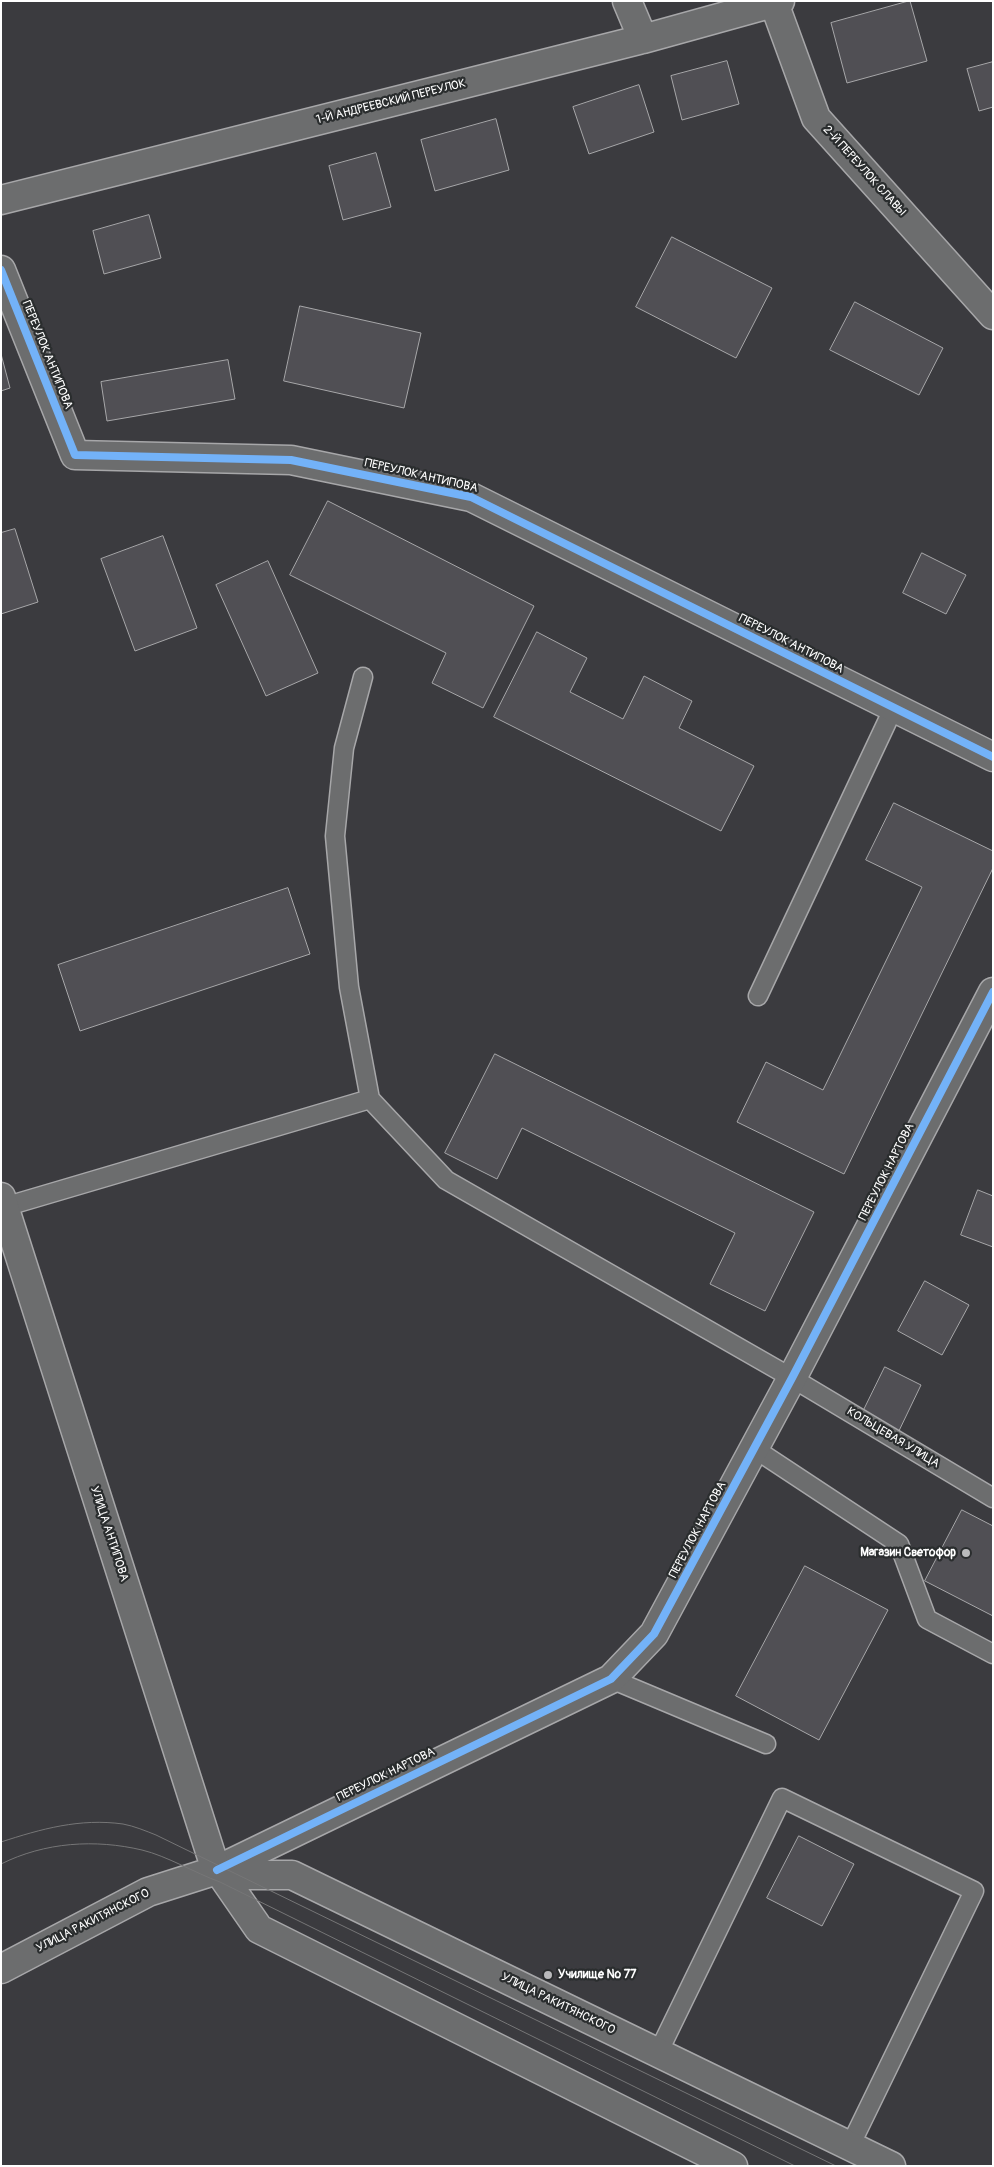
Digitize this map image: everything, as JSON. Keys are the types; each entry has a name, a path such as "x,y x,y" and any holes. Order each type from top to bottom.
{"street":[{"path":"627,1 643,39"},
{"name":"1-Й АНДРЕЕВСКИЙ ПЕРЕУЛОК","path":"1,200 643,39 777,2"},
{"name":"2-Й ПЕРЕУЛОК СЛАВЫ","path":"777,2 816,118 993,316"},
{"name":"ПЕРЕУЛОК АНТИПОВА","path":"1,270 75,455 291,460 471,496 993,757"},
{"name":"ПЕРЕУЛОК НАРТОВА","path":"217,1870 611,1679 654,1634 792,1378 993,992"},
{"name":"УЛИЦА АНТИПОВА","path":"3,1202 217,1870"},
{"path":"217,1870 259,1929 733,2166"},
{"name":"УЛИЦА РАКИТЯНСКОГО","path":"1,1969 148,1892 217,1870 240,1875 292,1875 891,2166"}],"lane":[{"path":"3,1202 370,1099 349,987 335,836 344,748 363,677"},
{"path":"758,996 894,707"},
{"name":"КОЛЬЦЕВАЯ УЛИЦА","path":"370,1099 446,1180 792,1378 993,1498"},
{"path":"755,1448 899,1544 927,1619 993,1654"},
{"path":"611,1679 766,1744"},
{"path":"658,2053 782,1798 974,1891 850,2146"}],"building":[{"path":"910,1 927,61 847,83 831,23"},
{"path":"727,61 739,104 682,120 671,76"},
{"path":"993,62 993,107 979,111 967,69"},
{"path":"639,85 654,132 589,154 573,107"},
{"path":"496,119 509,170 435,191 421,140"},
{"path":"376,153 391,207 343,220 329,166"},
{"path":"149,215 161,258 104,274 93,231"},
{"path":"672,237 772,288 736,358 636,307"},
{"path":"855,302 943,348 919,395 830,350"},
{"path":"300,306 421,333 404,408 284,381"},
{"path":"1,354 10,388 1,391"},
{"path":"228,360 235,399 107,421 101,382"},
{"path":"328,501 534,606 483,708 432,683 446,653 290,575"},
{"path":"15,529 38,602 1,614 1,533"},
{"path":"163,536 197,628 135,651 101,559"},
{"path":"922,553 966,575 946,614 903,593"},
{"path":"268,561 318,673 266,696 216,585"},
{"path":"537,632 587,658 570,692 623,719 644,676 692,701 679,728 754,766 721,831 494,717"},
{"path":"894,803 993,851 993,868 844,1174 737,1122 766,1062 823,1090 922,887 866,860"},
{"path":"288,888 310,954 80,1031 58,965"},
{"path":"495,1054 814,1212 765,1311 710,1284 735,1233 522,1128 497,1179 445,1153"},
{"path":"978,1190 993,1196 993,1247 961,1235"},
{"path":"925,1281 969,1305 942,1355 898,1331"},
{"path":"885,1367 921,1385 896,1437 860,1418"},
{"name":"Магазин Светофор","path":"962,1510 993,1526 993,1616 925,1581"},
{"path":"805,1566 888,1610 819,1740 736,1696"},
{"path":"799,1836 854,1864 822,1926 767,1898"}],"tram line":[{"path":"1,1842 46,1829 91,1822 123,1824 136,1827 156,1835 836,2166"},
{"path":"1,1864 35,1851 53,1847 88,1844 106,1844 142,1850 161,1856 220,1882 795,2166"}],"cycle path":[{"path":"1,270 75,455 291,460 471,497 993,757"},
{"path":"217,1870 611,1679 654,1634 792,1378 993,992"}],"place":[{"name":"Магазин Светофор","path":"966,1553"},
{"name":"Училище № 77","path":"548,1975"}]}
